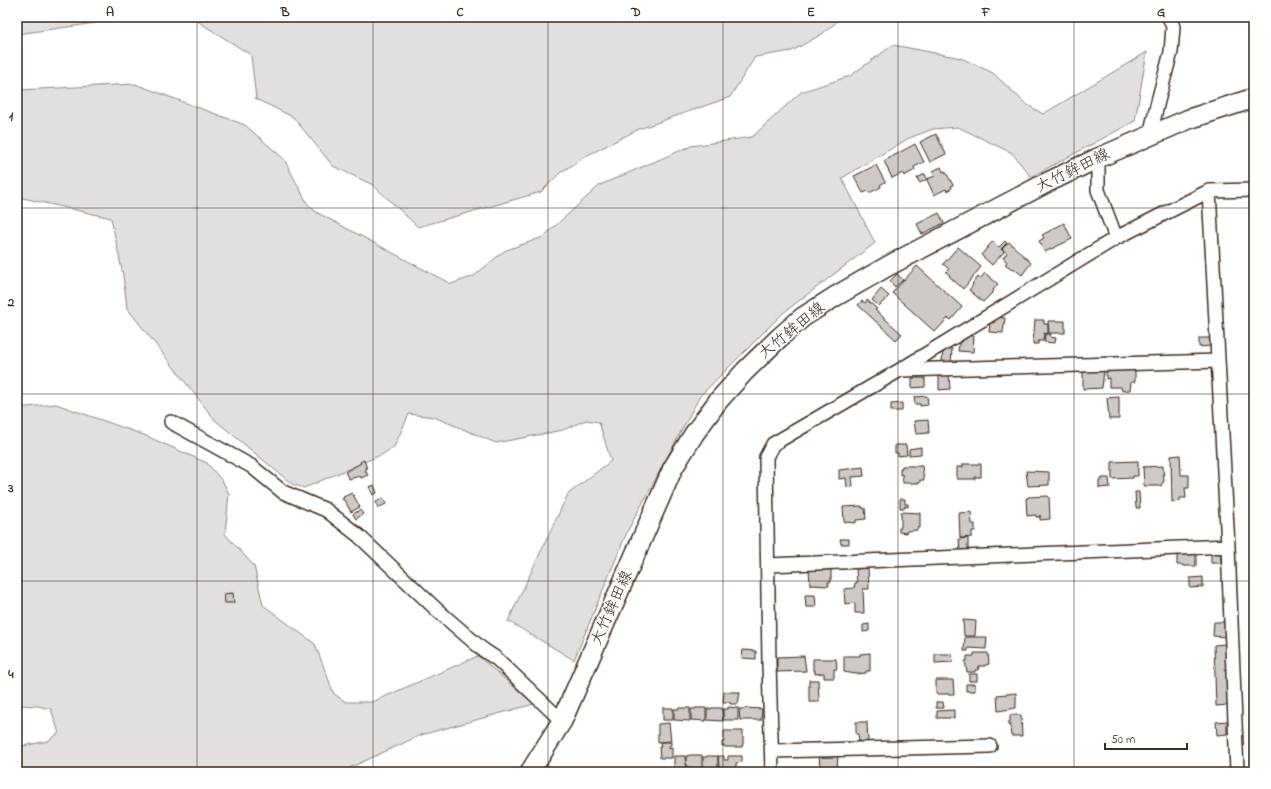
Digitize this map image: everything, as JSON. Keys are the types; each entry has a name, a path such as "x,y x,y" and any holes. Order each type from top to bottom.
{"main road":[{"name":"大竹鉾田線","path":"530,772 562,721 673,468 694,434 718,401 745,371 780,337 803,318 836,296 909,255 1046,184 1098,158 1189,119 1254,98"}],"street":[{"path":"1150,136 1171,52 1173,27 1169,17"},
{"path":"1098,158 1098,190 1116,238"},
{"path":"772,772 766,457 773,444 900,370 1116,238 1209,192 1254,190"},
{"path":"1209,192 1228,546 1237,772"},
{"path":"900,370 1218,361"},
{"path":"171,422 251,466 283,492 326,510 359,536 436,609 482,649 497,659 562,721"},
{"path":"768,565 1228,546"},
{"path":"772,751 990,746"}],"shaded area":[{"path":"17,17 139,17 17,34"},
{"path":"188,17 843,17 822,34 792,51 755,57 730,97 639,129 588,155 561,172 541,192 418,227 373,185 333,166 293,117 256,99 251,55 194,19"},
{"path":"893,45 961,58 993,73 1026,104 1043,114 1147,52 1135,121 1031,177 1012,153 958,127 933,129 909,138 842,178 875,243 783,313 700,396 627,532 574,660 508,621 568,494 611,461 599,422 586,420 563,430 496,443 434,417 409,414 394,447 383,454 304,488 292,484 215,420 127,308 123,275 111,218 23,198 17,195 17,92 20,90 135,84 245,125 284,159 307,203 316,212 451,284 474,276 504,251 543,237 600,185 691,146 752,137 801,92 850,76"},
{"path":"56,404 144,435 207,463 223,482 229,494 225,534 254,566 263,605 315,644 334,694 346,702 372,702 478,656 534,704 421,735 347,769 344,772 17,772 17,747 48,741 59,733 51,709 38,706 17,705 17,408"}],"building":[{"path":"936,134 946,154 930,162 920,142"},
{"path":"915,144 924,162 914,167 915,170 904,176 903,173 892,178 884,161"},
{"path":"876,165 885,182 880,185 881,187 869,193 868,191 863,193 854,176"},
{"path":"941,167 953,185 951,186 952,188 947,191 946,189 934,195 927,179 935,176 933,171"},
{"path":"925,174 927,179 920,183 917,178"},
{"path":"939,213 944,223 922,234 917,224"},
{"path":"1064,223 1072,239 1045,252 1039,241 1044,238 1042,235"},
{"path":"993,241 999,247 1005,241 1007,243 1001,249 1004,252 992,265 981,255"},
{"path":"1009,242 1031,263 1022,275 1005,264 1007,262 1003,258 1007,253 1002,249"},
{"path":"958,247 981,267 963,289 949,276 950,275 946,272 949,269 943,264"},
{"path":"917,266 962,307 951,320 948,318 935,332 892,293"},
{"path":"985,273 998,284 993,290 994,291 983,302 969,290 978,277 980,279"},
{"path":"897,274 903,280 895,287 890,281"},
{"path":"881,289 889,296 879,306 872,300"},
{"path":"867,300 877,309 875,310 902,334 896,340 858,305 862,301 865,303"},
{"path":"995,317 1005,318 1003,333 989,332 990,322 994,323"},
{"path":"1035,320 1044,320 1044,324 1048,324 1048,334 1044,333 1043,341 1038,341 1038,344 1033,344"},
{"path":"1048,321 1065,321 1065,333 1049,333"},
{"path":"1045,334 1051,334 1050,337 1056,338 1055,343 1044,342"},
{"path":"965,335 974,336 973,352 958,351 960,338 965,338"},
{"path":"1199,338 1211,338 1211,346 1199,347"},
{"path":"943,348 952,349 951,363 942,362"},
{"path":"1106,367 1131,367 1131,370 1135,370 1135,382 1131,382 1130,390 1122,391 1121,387 1109,387 1109,378 1106,379"},
{"path":"1104,370 1102,388 1083,389 1083,371"},
{"path":"949,375 950,389 939,390 939,376"},
{"path":"912,378 925,378 925,387 912,388"},
{"path":"927,396 928,405 920,406 920,404 915,404 914,397"},
{"path":"1119,397 1119,419 1109,419 1107,398"},
{"path":"902,403 902,411 891,411 891,404"},
{"path":"928,420 929,433 916,434 914,421"},
{"path":"895,445 906,445 907,455 898,456 898,453 895,453"},
{"path":"921,447 921,454 909,455 909,449"},
{"path":"1180,455 1181,475 1189,475 1189,488 1185,488 1186,498 1180,498 1180,501 1172,502 1171,456"},
{"path":"364,460 367,469 365,470 368,475 361,478 360,476 349,479 345,472"},
{"path":"1138,461 1138,476 1133,476 1133,478 1112,479 1112,462"},
{"path":"963,464 981,464 981,477 975,477 975,479 957,479 957,467 963,467"},
{"path":"902,466 922,466 924,480 920,480 920,483 903,483 902,474 900,475 900,468 902,468"},
{"path":"1163,466 1164,482 1161,486 1144,486 1143,467"},
{"path":"863,467 864,476 852,477 853,486 847,487 846,478 839,479 839,470"},
{"path":"1026,471 1049,472 1049,485 1028,486"},
{"path":"1102,478 1109,478 1110,487 1099,488 1099,480 1102,480"},
{"path":"374,485 377,493 373,495 369,487"},
{"path":"1135,492 1139,492 1140,508 1136,508"},
{"path":"352,493 360,507 351,512 345,501 342,499 344,498 343,497"},
{"path":"1049,497 1050,519 1040,520 1040,517 1036,517 1036,515 1027,516 1026,498"},
{"path":"383,498 386,504 378,508 376,502"},
{"path":"900,499 905,499 905,504 908,504 908,507 905,506 905,508 900,508"},
{"path":"862,506 862,508 865,508 866,519 856,520 856,523 844,522 843,507"},
{"path":"360,510 363,514 356,519 353,514"},
{"path":"901,512 920,513 920,528 917,528 917,530 907,531 906,533 899,532 899,528 901,528"},
{"path":"971,512 972,524 975,524 975,531 972,531 972,537 960,538 959,513"},
{"path":"968,538 968,552 960,552 959,539"},
{"path":"840,539 849,539 849,544 841,544"},
{"path":"1196,551 1196,566 1177,565 1177,552"},
{"path":"1211,552 1221,552 1221,563 1211,563"},
{"path":"831,567 831,582 828,582 829,586 810,585 809,568"},
{"path":"868,568 869,589 863,589 864,613 855,613 855,603 845,604 844,589 854,588 855,583 857,583 856,569"},
{"path":"1203,577 1203,587 1190,588 1190,578"},
{"path":"233,593 234,603 225,603 224,594"},
{"path":"805,595 815,595 816,607 806,607"},
{"path":"963,620 976,621 975,636 964,636"},
{"path":"1214,622 1225,622 1225,637 1213,636"},
{"path":"869,624 869,631 863,632 863,625"},
{"path":"965,637 987,637 986,649 968,648 968,651 964,651"},
{"path":"1226,644 1229,705 1216,706 1214,645"},
{"path":"743,650 756,651 756,659 742,658"},
{"path":"870,653 870,671 856,674 844,672 844,656 860,656 860,654"},
{"path":"974,653 988,653 989,664 979,666 978,670 975,670 975,672 967,672 965,661 967,661 967,656 974,656"},
{"path":"935,654 952,654 953,662 935,663"},
{"path":"804,656 806,671 777,672 777,657"},
{"path":"813,659 836,659 837,669 834,669 834,678 824,678 824,673 815,674 815,671 813,671"},
{"path":"969,674 977,674 977,681 969,681"},
{"path":"809,680 818,680 819,702 809,702"},
{"path":"936,680 953,680 954,694 936,694"},
{"path":"966,684 975,684 975,691 966,691"},
{"path":"724,692 740,692 738,704 723,702"},
{"path":"1016,693 1016,708 998,711 997,695"},
{"path":"936,702 943,702 944,708 936,708"},
{"path":"728,707 738,708 738,720 723,720 723,709 728,709"},
{"path":"663,708 673,708 673,720 663,720"},
{"path":"690,708 690,721 674,720 674,709"},
{"path":"706,708 706,721 691,720 691,709"},
{"path":"722,708 723,721 707,720 707,709"},
{"path":"739,709 762,709 761,720 740,720"},
{"path":"954,710 954,718 937,718 937,711"},
{"path":"1010,715 1021,715 1022,736 1011,736 1010,725 1008,722 1010,722"},
{"path":"1227,721 1227,734 1217,735 1216,722"},
{"path":"856,722 867,722 868,742 859,742 858,734 856,734"},
{"path":"669,723 671,741 658,742 658,724"},
{"path":"724,731 743,731 742,747 722,746 722,742 724,742"},
{"path":"660,742 671,742 669,748 672,747 672,758 660,758"},
{"path":"819,754 838,754 837,770 821,771"},
{"path":"702,755 702,768 686,767 686,756"},
{"path":"674,756 685,756 686,769 674,769"},
{"path":"718,756 718,768 703,768 703,757"},
{"path":"718,756 724,756 724,760 728,760 728,756 742,756 742,762 736,763 736,769 724,769 724,767 719,767"}]}
